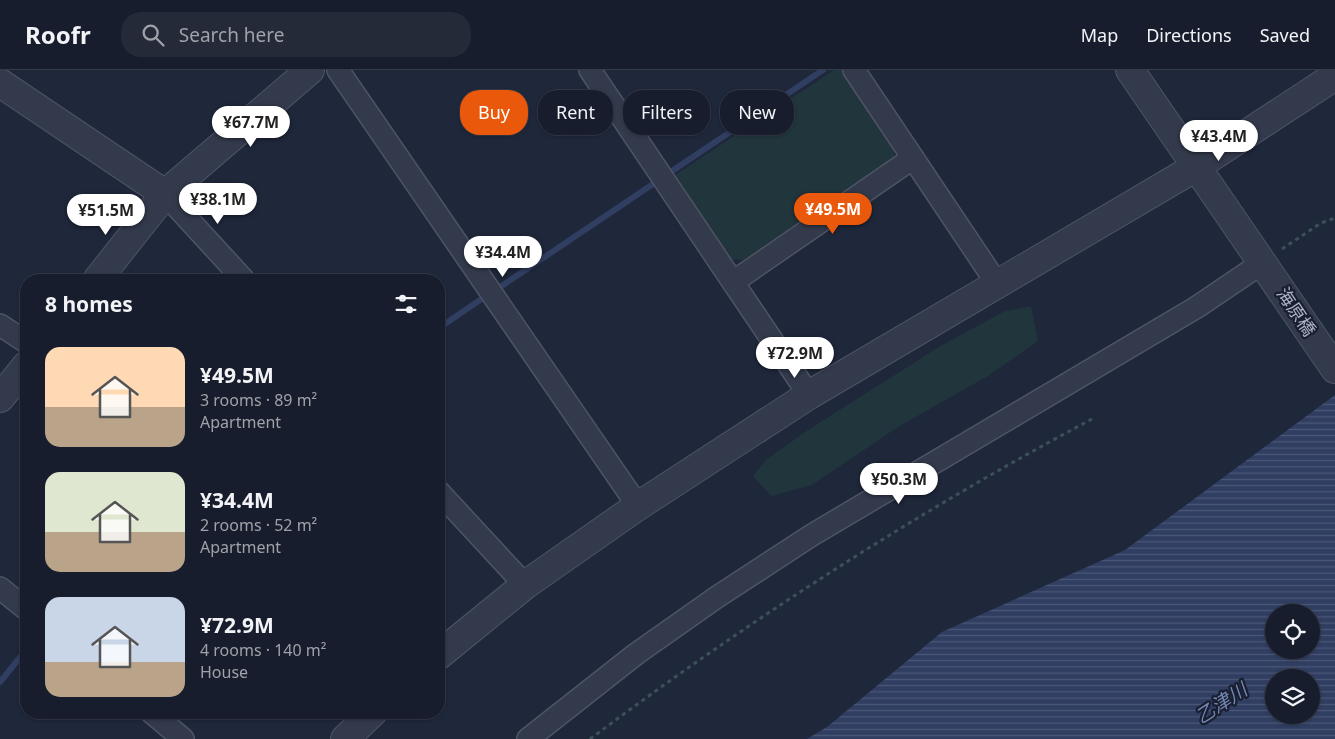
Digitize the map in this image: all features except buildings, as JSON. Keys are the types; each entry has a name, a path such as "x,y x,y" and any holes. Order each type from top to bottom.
{"street":[{"path":"102,274 165,194 310,70"},
{"path":"338,70 638,506"},
{"path":"590,70 809,395"},
{"path":"854,70 998,285"},
{"name":"海原橋","path":"1130,70 1335,369"},
{"path":"445,650 525,585 638,506 809,395 1196,167 1335,76"},
{"path":"0,83 165,194 238,274"},
{"path":"733,282 913,158"},
{"path":"528,739 636,654 717,597 812,535 1197,307 1268,271"},
{"path":"0,325 20,338"},
{"path":"0,398 20,373"},
{"path":"445,498 525,585"},
{"path":"0,588 20,604"},
{"path":"159,719 183,739"},
{"path":"345,739 366,719"}],"path":[{"path":"1268,271 1321,223 1335,218"},
{"path":"590,739 692,664 872,548 963,492 1092,419"}],"shaded area":[{"path":"834,70 842,70 895,148 894,158 743,260 730,259 675,175 736,135 794,135 794,96"},
{"path":"1031,306 1038,341 988,376 898,427 812,485 771,496 753,476 766,460 808,430 942,345 1005,311"}],"water":[{"name":"乙津川","path":"1335,395 1335,739 807,739 827,727 942,632 1125,550"}],"waterway":[{"path":"672,171 823,70"},
{"path":"500,287 656,182"},
{"path":"445,324 483,298"},
{"path":"0,682 20,657"}]}
